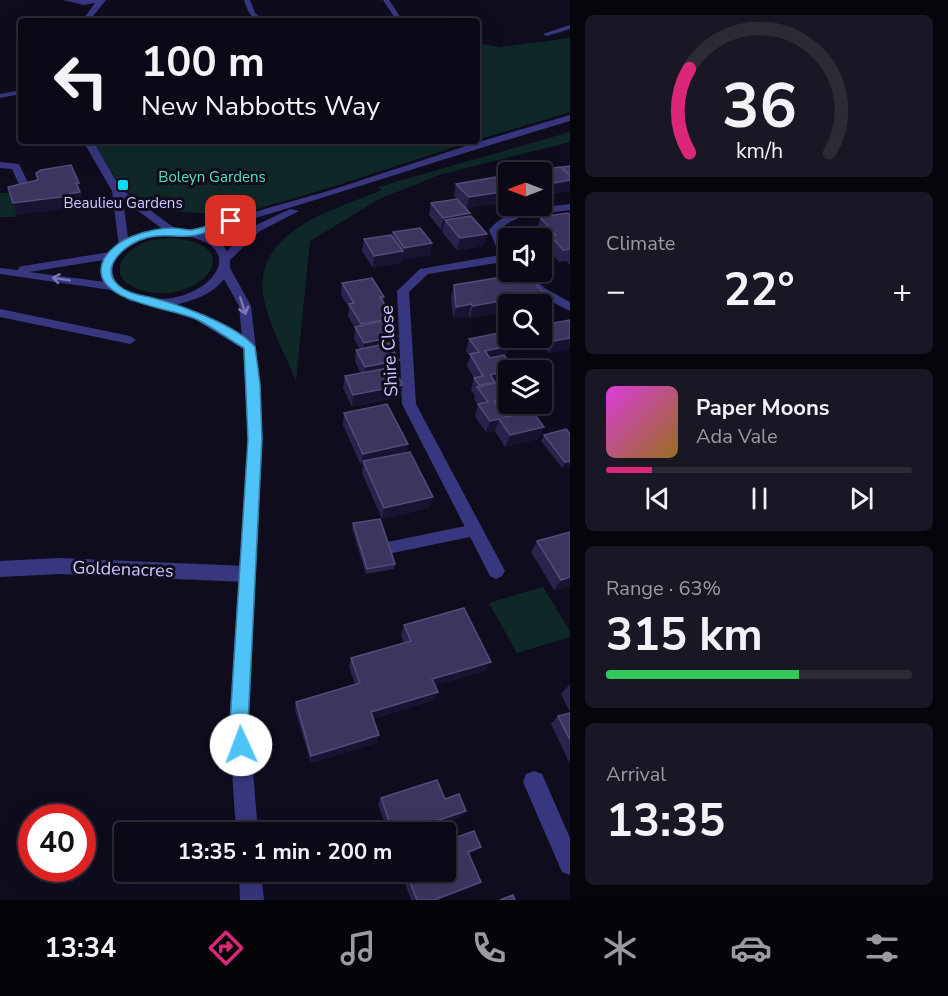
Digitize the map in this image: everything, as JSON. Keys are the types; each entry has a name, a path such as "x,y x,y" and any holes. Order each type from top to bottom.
{"street":[{"path":"66,0 101,1"},
{"path":"247,0 252,14 258,18"},
{"path":"386,0 398,18"},
{"path":"87,18 101,1"},
{"path":"75,2 84,18"},
{"path":"547,34 570,27"},
{"path":"0,96 18,93"},
{"path":"190,233 332,193 475,146 570,118"},
{"path":"90,144 117,191 123,245"},
{"path":"0,165 16,166 26,189"},
{"path":"117,191 172,231"},
{"path":"153,301 187,298 205,290 217,282 225,264 256,230 332,193"},
{"path":"498,239 494,230 499,222 510,217 570,207"},
{"path":"114,287 107,276 107,264 112,255 123,245 146,235 172,231 190,233 207,238 219,246 245,306 253,384 255,439 239,723 246,822"},
{"path":"4,271 112,255"},
{"name":"Shire Close","path":"496,571 410,404 403,291 424,271 498,261"},
{"path":"4,271 114,287 133,298 153,301 200,317 249,347"},
{"path":"531,282 542,292 570,307"},
{"path":"0,313 130,340"},
{"name":"Goldenacres","path":"0,569 59,566 246,574"},
{"path":"534,782 570,864"},
{"path":"251,882 252,900"}],"lane":[{"path":"383,549 475,530"}],"green space":[{"path":"570,38 570,112 480,139 480,44 500,47"},
{"path":"570,132 570,142 439,175 379,199 310,241 296,381 266,308 263,282 268,261 280,243 317,217 382,190 378,187"},
{"name":"Boleyn Gardens","path":"94,144 464,144 253,210 217,214 168,211 124,191"},
{"path":"0,193 11,193 17,215 15,217 0,217"},
{"path":"171,238 196,243 209,252 213,262 208,273 197,283 181,290 162,293 141,290 124,280 120,274 120,267 127,254 146,242"},
{"path":"543,587 570,631 570,637 517,653 489,603"}],"building":[{"path":"71,165 79,183 76,183 80,192 69,194 70,196 13,203 8,187 38,180 36,173 41,170"},
{"path":"570,166 570,174 562,167"},
{"path":"560,167 570,176 570,180 552,183 552,168"},
{"path":"498,177 498,193 469,197 456,184"},
{"path":"457,199 470,213 443,218 431,203"},
{"path":"568,213 570,215 570,249 563,250 552,237 552,235 556,235 552,228 540,217"},
{"path":"471,216 487,234 460,238 445,220"},
{"path":"420,228 432,243 404,248 393,232"},
{"path":"391,235 403,251 374,256 364,239"},
{"path":"372,278 393,318 361,324 349,304 354,303 342,283"},
{"path":"498,278 498,282 534,282 544,293 498,294 498,301 456,307 454,285"},
{"path":"387,320 397,336 364,343 355,327"},
{"path":"570,320 570,338 553,341 552,323"},
{"path":"498,333 499,348 485,351 490,358 504,355 508,360 498,360 498,373 490,375 495,382 479,385 474,378 483,376 470,354 479,352 469,339"},
{"path":"389,343 399,360 365,367 356,350"},
{"path":"393,367 403,385 353,395 345,376"},
{"path":"498,382 498,400 494,401 498,406 498,414 504,414 506,417 534,414 544,427 510,435 499,419 490,421 478,404 488,402 477,387"},
{"path":"387,404 408,444 363,454 344,413"},
{"path":"566,429 570,434 570,461 565,462 544,435"},
{"path":"410,452 433,497 384,508 363,461"},
{"path":"380,519 395,564 367,569 353,523"},
{"path":"570,532 570,577 561,580 537,541"},
{"path":"464,608 491,662 432,679 438,692 371,712 379,735 311,756 296,702 360,683 351,658 411,641 404,625"},
{"path":"570,713 570,740 558,716"},
{"path":"437,780 445,799 459,794 466,811 433,822 389,822 381,798"},
{"path":"474,831 481,847 468,852 481,882 434,900 417,900 410,882 456,882 456,837"},
{"path":"513,895 515,900 500,900"}],"place":[{"name":"Beaulieu Gardens","path":"123,185"}],"route":[{"path":"231,221 190,233 172,231 140,237 123,245 112,255 107,264 107,276 114,287 133,298 153,301 200,317 249,347 255,439 239,723 241,745"}]}
